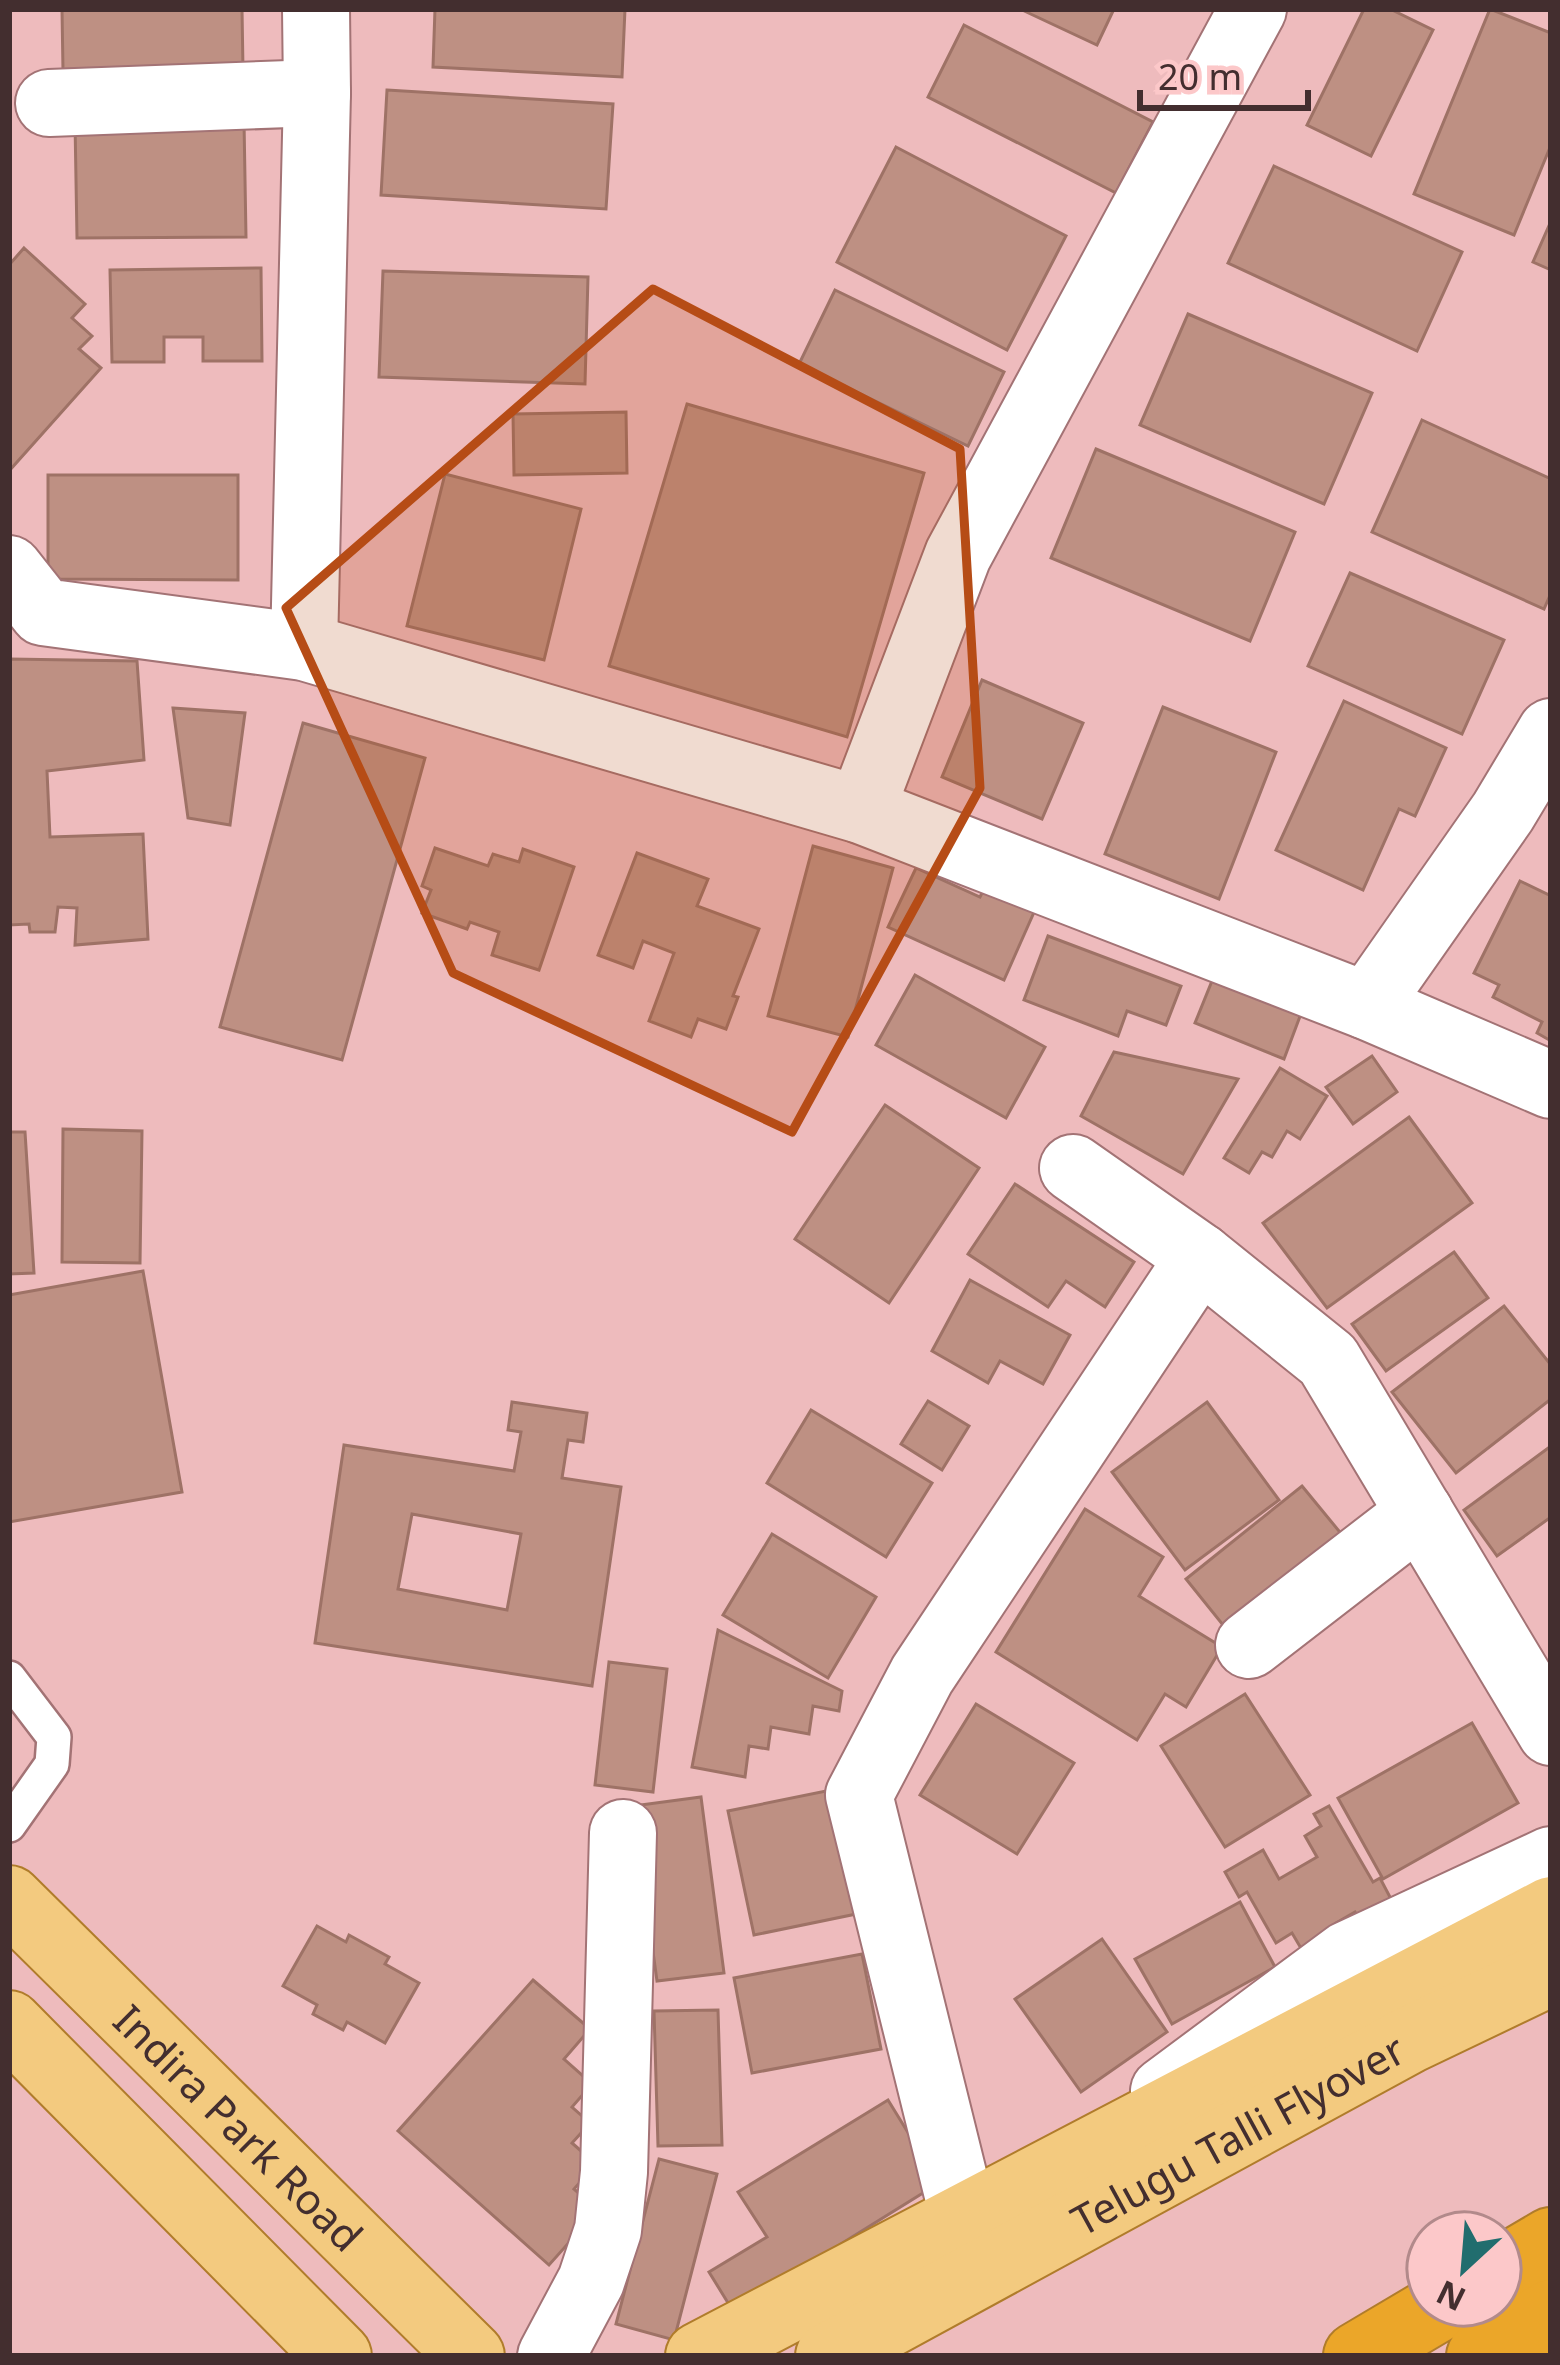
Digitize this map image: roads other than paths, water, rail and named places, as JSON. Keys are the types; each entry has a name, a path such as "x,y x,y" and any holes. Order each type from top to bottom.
{"highway":[{"path":"1524,2257 1551,2241"},
{"path":"1480,2356 1551,2313"},
{"path":"1357,2356 1404,2328"}],"main road":[{"name":"Indira Park Road","path":"9,1899 471,2356"},
{"name":"Telugu Talli Flyover","path":"699,2356 1551,1910"},
{"name":"Telugu Talli Flyover","path":"829,2356 1409,2041 1551,1972"},
{"path":"9,2024 338,2356"}],"street":[{"path":"304,647 316,9"},
{"path":"861,810 958,555 1253,9"},
{"path":"50,103 317,93"},
{"path":"9,568 43,612 304,647 861,810 1367,1006 1551,1085"},
{"path":"1367,1006 1503,812 1551,732"},
{"path":"1073,1168 1200,1258 1328,1360 1551,1732"},
{"path":"964,2219 859,1795 922,1675 1200,1258"},
{"path":"1249,1645 1420,1513"},
{"path":"551,2356 591,2281 608,2230 614,2171 623,1833"},
{"path":"1070,2161 1347,1955 1551,1860"}],"lane":[{"path":"9,1678 54,1737 52,1764 9,1825"}]}
